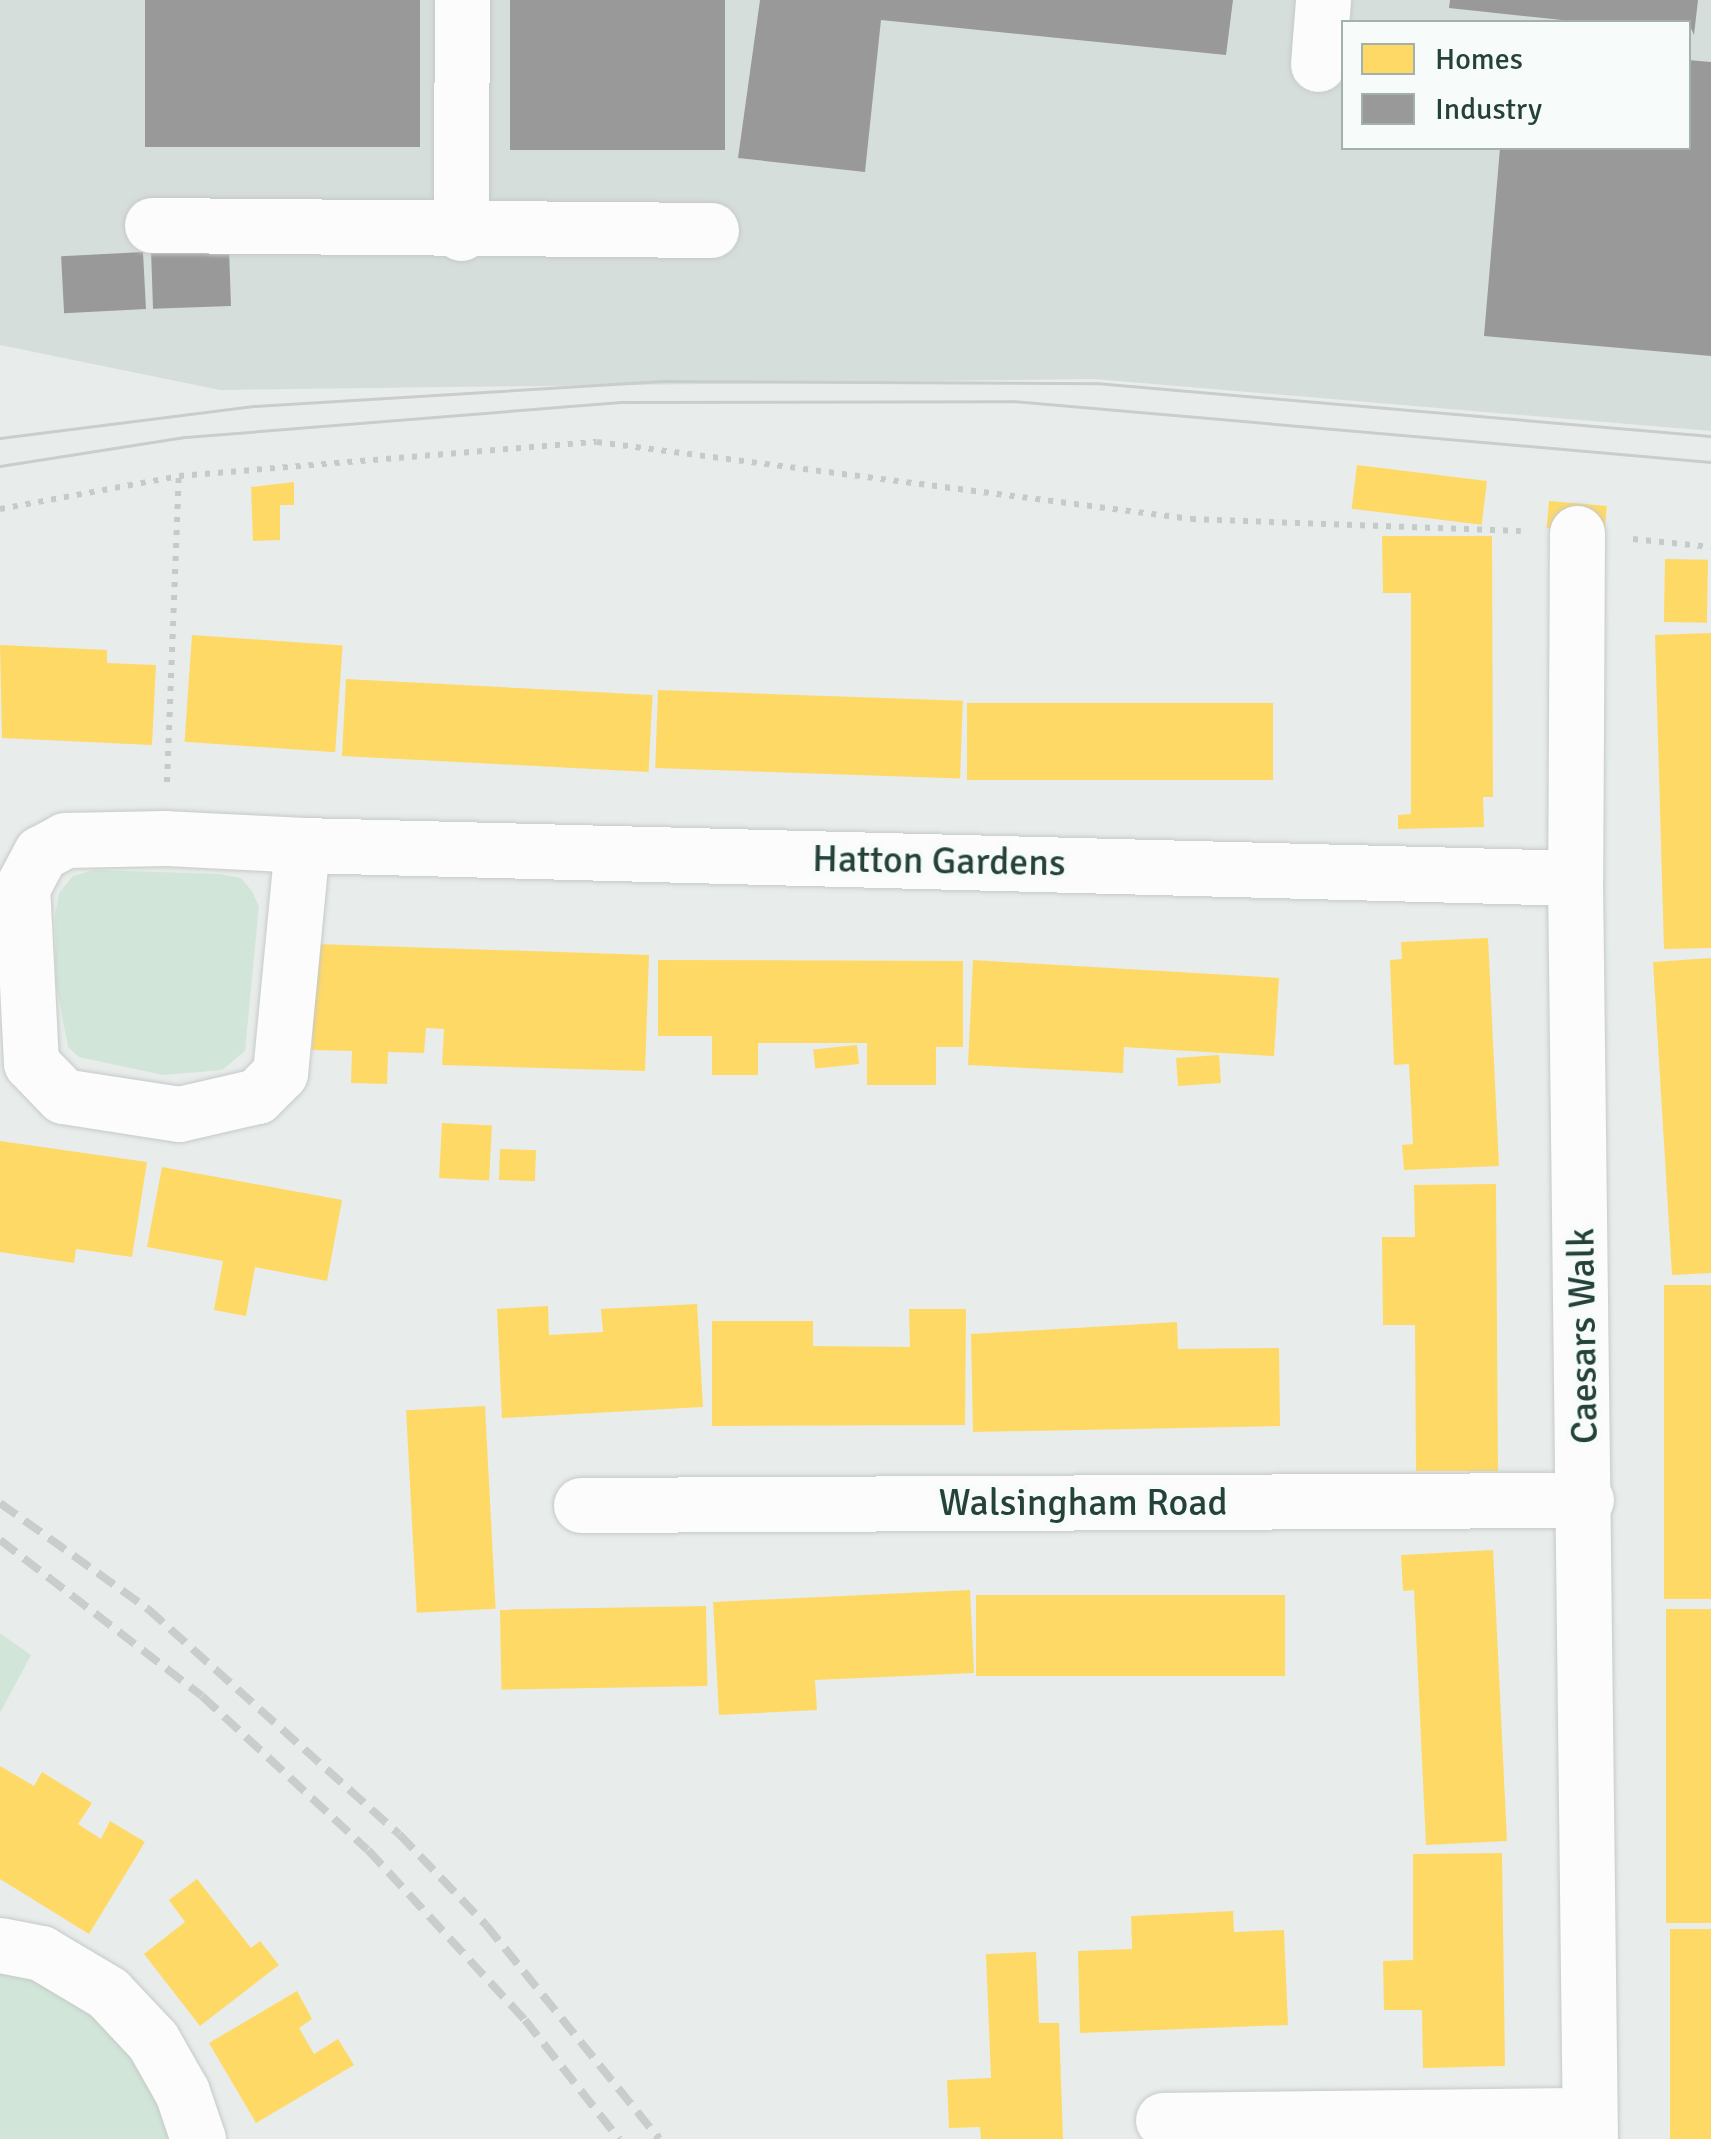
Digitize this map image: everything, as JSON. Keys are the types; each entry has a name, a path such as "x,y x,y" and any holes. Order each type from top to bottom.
{"street":[{"path":"462,0 462,233"},
{"path":"1318,64 1323,0"},
{"path":"152,226 462,233 711,230"},
{"name":"Caesars Walk","path":"1577,533 1575,878 1586,1500 1590,2127"},
{"name":"Hatton Gardens","path":"302,845 280,1073 257,1096 179,1114 63,1096 31,1063 22,888 41,853 65,840 165,838 302,845 1575,878"},
{"name":"Walsingham Road","path":"581,1506 1586,1500"},
{"path":"0,1945 42,1953 108,1994 152,2041 182,2092 198,2139"},
{"path":"1163,2120 1590,2127"}],"path":[{"path":"0,509 180,476 597,442 1191,519 1577,533 1711,546"},
{"path":"165,838 180,476"}],"shaded area":[{"path":"0,0 1711,0 1711,431 1094,379 220,390 0,345"}],"green space":[{"path":"94,870 219,874 241,878 252,891 259,907 245,1051 222,1070 163,1075 79,1057 68,1047 56,984 55,915 59,893 73,876"},
{"path":"0,1633 31,1655 0,1713"},
{"path":"0,1951 65,1962 215,2139 0,2139"}],"building: Homes":[{"path":"1357,465 1487,481 1482,525 1352,509"},
{"path":"294,482 294,505 280,505 280,540 253,541 251,487"},
{"path":"1549,501 1607,506 1604,533 1547,528"},
{"path":"1382,536 1492,536 1493,797 1483,797 1484,827 1398,829 1398,815 1411,814 1411,593 1383,593"},
{"path":"1665,559 1708,560 1707,623 1664,622"},
{"path":"1711,633 1711,948 1664,949 1655,635"},
{"path":"192,635 343,646 335,752 185,742"},
{"path":"0,645 107,650 107,663 156,665 152,745 2,738"},
{"path":"346,679 653,695 649,772 342,756"},
{"path":"658,690 963,701 960,779 655,768"},
{"path":"967,703 1273,703 1273,780 967,780"},
{"path":"1488,938 1499,1166 1404,1170 1402,1145 1413,1144 1409,1064 1394,1065 1390,960 1402,959 1401,942"},
{"path":"316,944 649,955 645,1071 442,1065 444,1029 426,1028 424,1053 388,1052 387,1084 351,1083 352,1051 312,1050"},
{"path":"1711,958 1711,1273 1672,1275 1653,962"},
{"path":"658,960 963,961 963,1047 936,1047 936,1085 867,1085 867,1043 758,1043 758,1075 712,1075 712,1036 658,1036"},
{"path":"973,960 1279,978 1274,1056 1124,1047 1123,1073 968,1065"},
{"path":"857,1045 859,1064 815,1068 813,1050"},
{"path":"1219,1055 1221,1083 1178,1086 1176,1058"},
{"path":"442,1123 492,1126 489,1181 439,1178"},
{"path":"0,1141 147,1162 132,1257 76,1249 74,1263 0,1252"},
{"path":"500,1149 536,1150 535,1181 499,1180"},
{"path":"162,1167 342,1200 327,1281 255,1267 246,1316 214,1310 223,1261 147,1247"},
{"path":"1496,1184 1498,1471 1416,1471 1415,1325 1383,1325 1382,1237 1415,1237 1414,1185"},
{"path":"1664,1285 1711,1285 1711,1599 1664,1599"},
{"path":"697,1304 703,1407 502,1418 497,1309 548,1306 549,1335 603,1332 601,1309"},
{"path":"909,1309 966,1309 965,1425 712,1426 712,1321 813,1321 813,1346 910,1347"},
{"path":"1177,1322 1178,1349 1279,1348 1280,1426 973,1432 971,1334"},
{"path":"485,1406 496,1609 417,1613 406,1410"},
{"path":"1493,1550 1507,1841 1426,1845 1414,1590 1403,1591 1401,1555"},
{"path":"970,1590 974,1673 815,1680 817,1710 719,1715 713,1602"},
{"path":"976,1595 1285,1595 1285,1676 976,1676"},
{"path":"706,1606 707,1686 501,1690 500,1610"},
{"path":"1666,1609 1711,1609 1711,1923 1666,1923"},
{"path":"0,1766 34,1786 42,1772 92,1803 78,1824 101,1839 110,1821 145,1842 89,1934 0,1879"},
{"path":"1502,1853 1505,2066 1423,2068 1422,2010 1384,2010 1383,1961 1413,1960 1413,1854"},
{"path":"197,1879 251,1948 260,1941 279,1965 200,2026 144,1954 185,1922 169,1900"},
{"path":"1233,1911 1234,1932 1284,1930 1288,2025 1080,2033 1078,1951 1132,1949 1131,1916"},
{"path":"1670,1929 1711,1929 1711,2139 1670,2139"},
{"path":"1036,1952 1039,2023 1059,2023 1063,2139 981,2139 980,2127 949,2128 947,2080 991,2078 986,1954"},
{"path":"297,1991 312,2019 299,2028 314,2054 338,2039 354,2065 256,2123 209,2043"}],"building: Industry":[{"path":"145,0 420,0 420,147 145,147"},
{"path":"510,0 725,0 725,150 510,150"},
{"path":"760,0 1233,0 1226,55 881,20 865,172 738,158"},
{"path":"1450,0 1698,0 1694,35 1691,20 1562,20 1449,8"},
{"path":"1691,60 1711,62 1711,356 1484,336 1500,150 1691,150"},
{"path":"229,249 231,306 153,309 151,252"},
{"path":"143,252 146,309 64,313 61,256"}],"tram line":[{"path":"0,438 255,406 666,381 1096,383 1711,436"},
{"path":"0,466 186,437 624,402 1013,401 1711,462"}],"railway":[{"path":"0,1503 148,1609 399,1834 486,1925 659,2139"},
{"path":"0,1540 202,1696 368,1850 525,2020 619,2139"}]}
